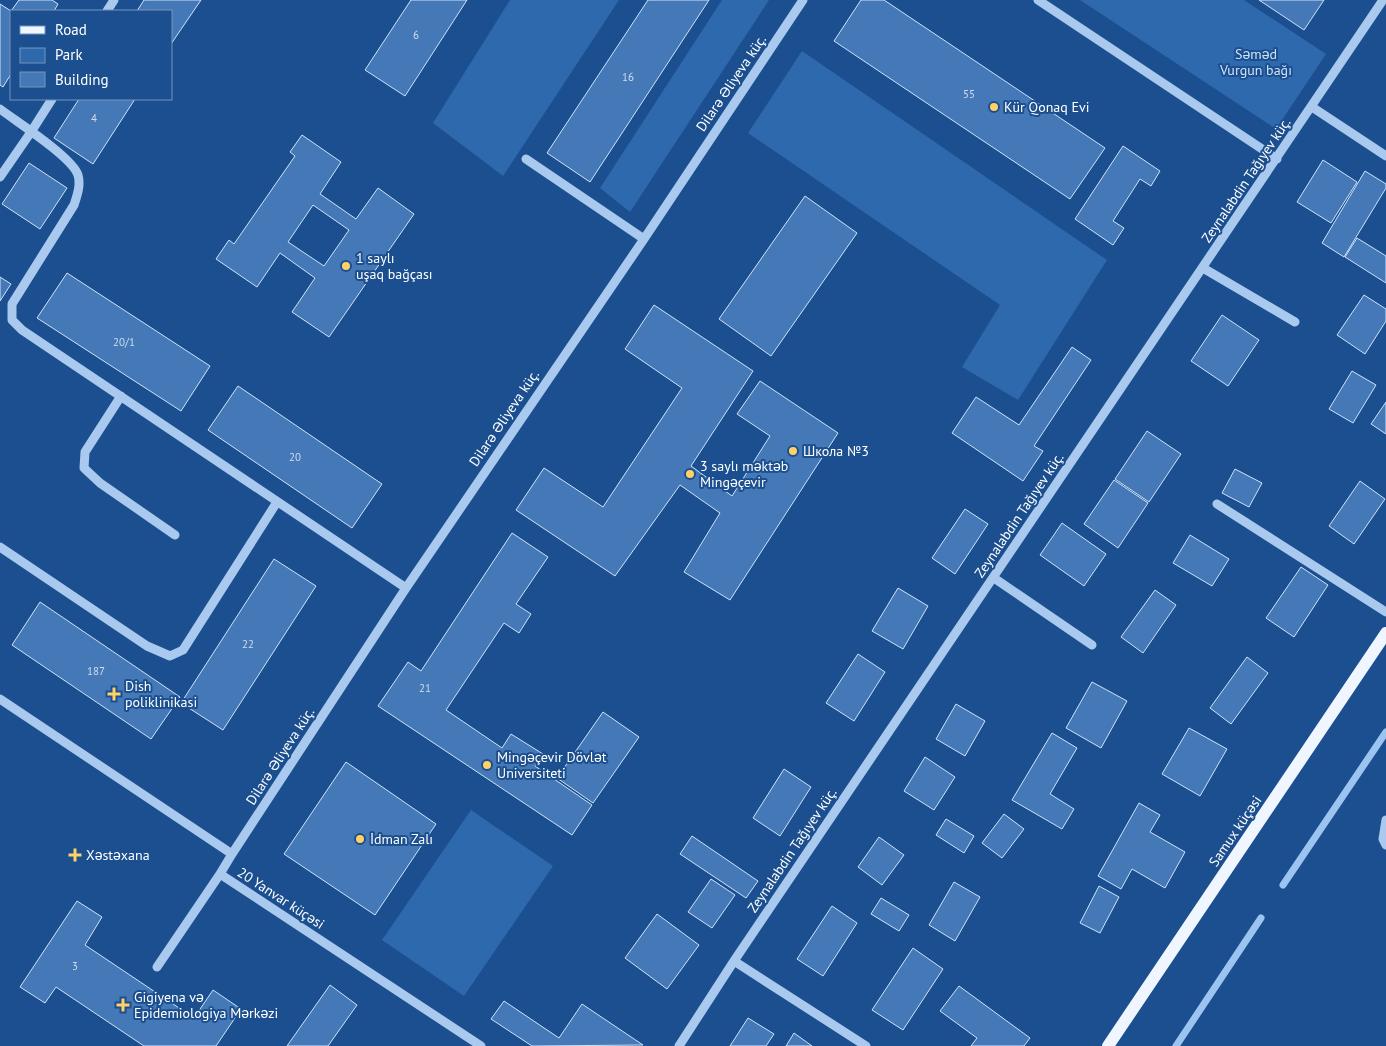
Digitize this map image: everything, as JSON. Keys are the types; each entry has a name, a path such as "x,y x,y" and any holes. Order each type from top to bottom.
{"main road":[{"name":"Samux küçəsi","path":"1108,1046 1386,633"}],"street":[{"name":"Dilarə Əliyeva küç.","path":"232,854 406,588 804,0"},
{"path":"1038,0 1276,159"},
{"name":"Zeynalabdin Tağıyev küç.","path":"679,1046 734,961 1383,0"},
{"path":"0,177 51,100"},
{"path":"1312,107 1386,156"},
{"path":"0,109 69,161 78,175 79,189 74,206 12,304 12,320 22,330 406,588"},
{"path":"526,159 644,239"},
{"path":"1203,268 1296,322"},
{"path":"121,396 85,452 84,468 100,483 175,535"},
{"path":"0,547 147,646 170,656 183,650 277,502"},
{"path":"1217,504 1386,612"},
{"path":"994,578 1092,645"},
{"name":"20 Yanvar küçəsi","path":"0,699 232,854 220,874 481,1046"},
{"path":"1386,820 1383,839 1386,845"},
{"path":"157,967 220,874"},
{"path":"734,961 866,1046"}],"green space":[{"path":"510,0 619,0 503,176 433,123"},
{"path":"722,0 769,0 630,212 600,188"},
{"name":"Səməd Vurgun bağı","path":"1080,0 1244,0 1326,54 1276,129"},
{"path":"802,51 1107,260 1018,400 962,367 1000,305 748,133"},
{"path":"471,810 553,866 464,996 382,940"}],"building":[{"path":"19,0 52,0 58,4 55,10 12,10"},
{"path":"144,0 201,0 172,43 172,10 138,10"},
{"path":"411,0 467,0 405,96 365,70"},
{"path":"648,0 709,0 590,182 547,153"},
{"path":"861,0 884,0 1105,148 1070,199 834,41"},
{"path":"1259,0 1324,0 1304,30"},
{"path":"0,4 10,10 10,76 3,87 0,85"},
{"path":"78,100 134,100 93,164 54,138"},
{"path":"302,135 341,162 320,194 356,219 378,188 414,214 329,337 292,312 315,278 280,253 257,287 216,259 229,240 234,244 295,156 290,152","holes":["313,205 349,230 324,266 288,242"]},
{"path":"1123,146 1160,171 1151,186 1140,179 1113,221 1124,228 1113,245 1075,219"},
{"path":"1323,160 1357,182 1331,223 1297,202"},
{"path":"29,163 67,188 40,229 2,204"},
{"path":"1365,171 1386,184 1386,188 1344,257 1322,243"},
{"path":"805,196 857,233 771,356 719,319"},
{"path":"1357,238 1386,256 1386,283 1345,257"},
{"path":"67,273 210,366 181,411 37,318"},
{"path":"0,277 11,284 0,301"},
{"path":"1364,295 1386,309 1386,321 1365,354 1337,335"},
{"name":"Школа №3","path":"654,305 753,371 691,466 732,496 770,436 737,414 760,381 838,433 730,600 684,572 720,513 680,485 615,576 516,510 544,468 603,507 682,388 625,349"},
{"path":"1222,315 1259,340 1228,386 1191,361"},
{"path":"1072,347 1091,360 1034,446 1043,451 1023,481 952,433 976,397 1019,425"},
{"path":"1352,371 1376,385 1353,423 1329,409"},
{"path":"238,386 382,484 352,528 208,430"},
{"path":"1386,402 1386,434 1371,424"},
{"path":"1147,431 1181,454 1149,502 1115,479"},
{"path":"1235,469 1262,483 1249,507 1222,493"},
{"path":"1114,480 1148,503 1118,548 1084,524"},
{"path":"1360,481 1385,499 1354,544 1329,526"},
{"path":"965,509 988,524 955,574 932,558"},
{"path":"1062,523 1106,554 1084,586 1040,555"},
{"path":"512,533 548,557 516,604 531,614 519,633 504,623 446,710 502,748 511,734 543,754 535,766 592,805 572,835 378,706 408,662 421,671"},
{"path":"1190,535 1229,559 1212,586 1173,563"},
{"path":"274,559 316,586 223,730 181,703"},
{"path":"1301,567 1328,585 1294,637 1266,618"},
{"path":"898,588 928,606 903,649 872,631"},
{"path":"1155,590 1176,605 1143,653 1121,637"},
{"path":"40,602 180,697 151,739 12,645"},
{"path":"858,654 885,672 854,721 826,703"},
{"path":"1247,657 1268,673 1231,724 1210,708"},
{"path":"1092,682 1127,701 1101,748 1066,728"},
{"path":"956,704 985,721 965,756 936,739"},
{"path":"603,712 639,737 593,803 557,778"},
{"path":"1189,728 1227,749 1200,796 1162,774"},
{"path":"1052,733 1077,748 1050,794 1074,809 1062,829 1012,800"},
{"path":"925,757 955,777 934,810 904,791"},
{"path":"346,762 436,824 375,915 284,854"},
{"path":"784,769 811,787 780,836 753,818"},
{"path":"1139,803 1160,815 1150,832 1185,852 1165,888 1132,869 1121,889 1098,876"},
{"path":"1004,814 1024,829 1002,858 982,843"},
{"path":"946,819 974,836 964,853 936,835"},
{"path":"692,836 758,881 746,898 680,854"},
{"path":"879,837 904,855 882,885 858,867"},
{"path":"711,879 735,895 712,928 688,912"},
{"path":"954,882 980,897 955,941 929,925"},
{"path":"1099,886 1119,897 1100,933 1080,923"},
{"path":"881,898 909,915 899,931 871,914"},
{"path":"77,901 102,917 85,945 194,1018 213,990 241,1009 216,1046 144,1046 56,987 45,1003 20,987"},
{"path":"832,906 857,923 823,976 797,959"},
{"path":"657,914 699,945 667,989 625,958"},
{"path":"913,948 943,969 903,1030 872,1010"},
{"path":"330,985 357,1005 328,1046 287,1046"},
{"path":"959,986 1030,1038 1024,1046 971,1046 977,1038 940,1011"},
{"path":"504,1001 559,1038 582,1004 643,1045 532,1046 491,1019"},
{"path":"748,1018 774,1034 766,1046 730,1046"},
{"path":"794,1033 812,1046 786,1046"}],"waterway":[{"path":"1283,885 1386,732"},
{"path":"1176,1046 1261,918"}],"place":[{"name":"Kür Qonaq Evi","path":"994,107"},
{"name":"1 saylı uşaq bağçası","path":"346,266"},
{"name":"Школа №3","path":"793,451"},
{"name":"3 saylı məktəb Mingəçevir","path":"690,474"},
{"name":"Dish poliklinikasi","path":"114,694"},
{"name":"Mingəçevir Dövlət Universiteti","path":"487,765"},
{"name":"İdman Zalı","path":"360,839"},
{"name":"Xəstəxana","path":"75,855"},
{"name":"Gigiyena və Epidemiologiya Mərkəzi","path":"123,1005"}]}
